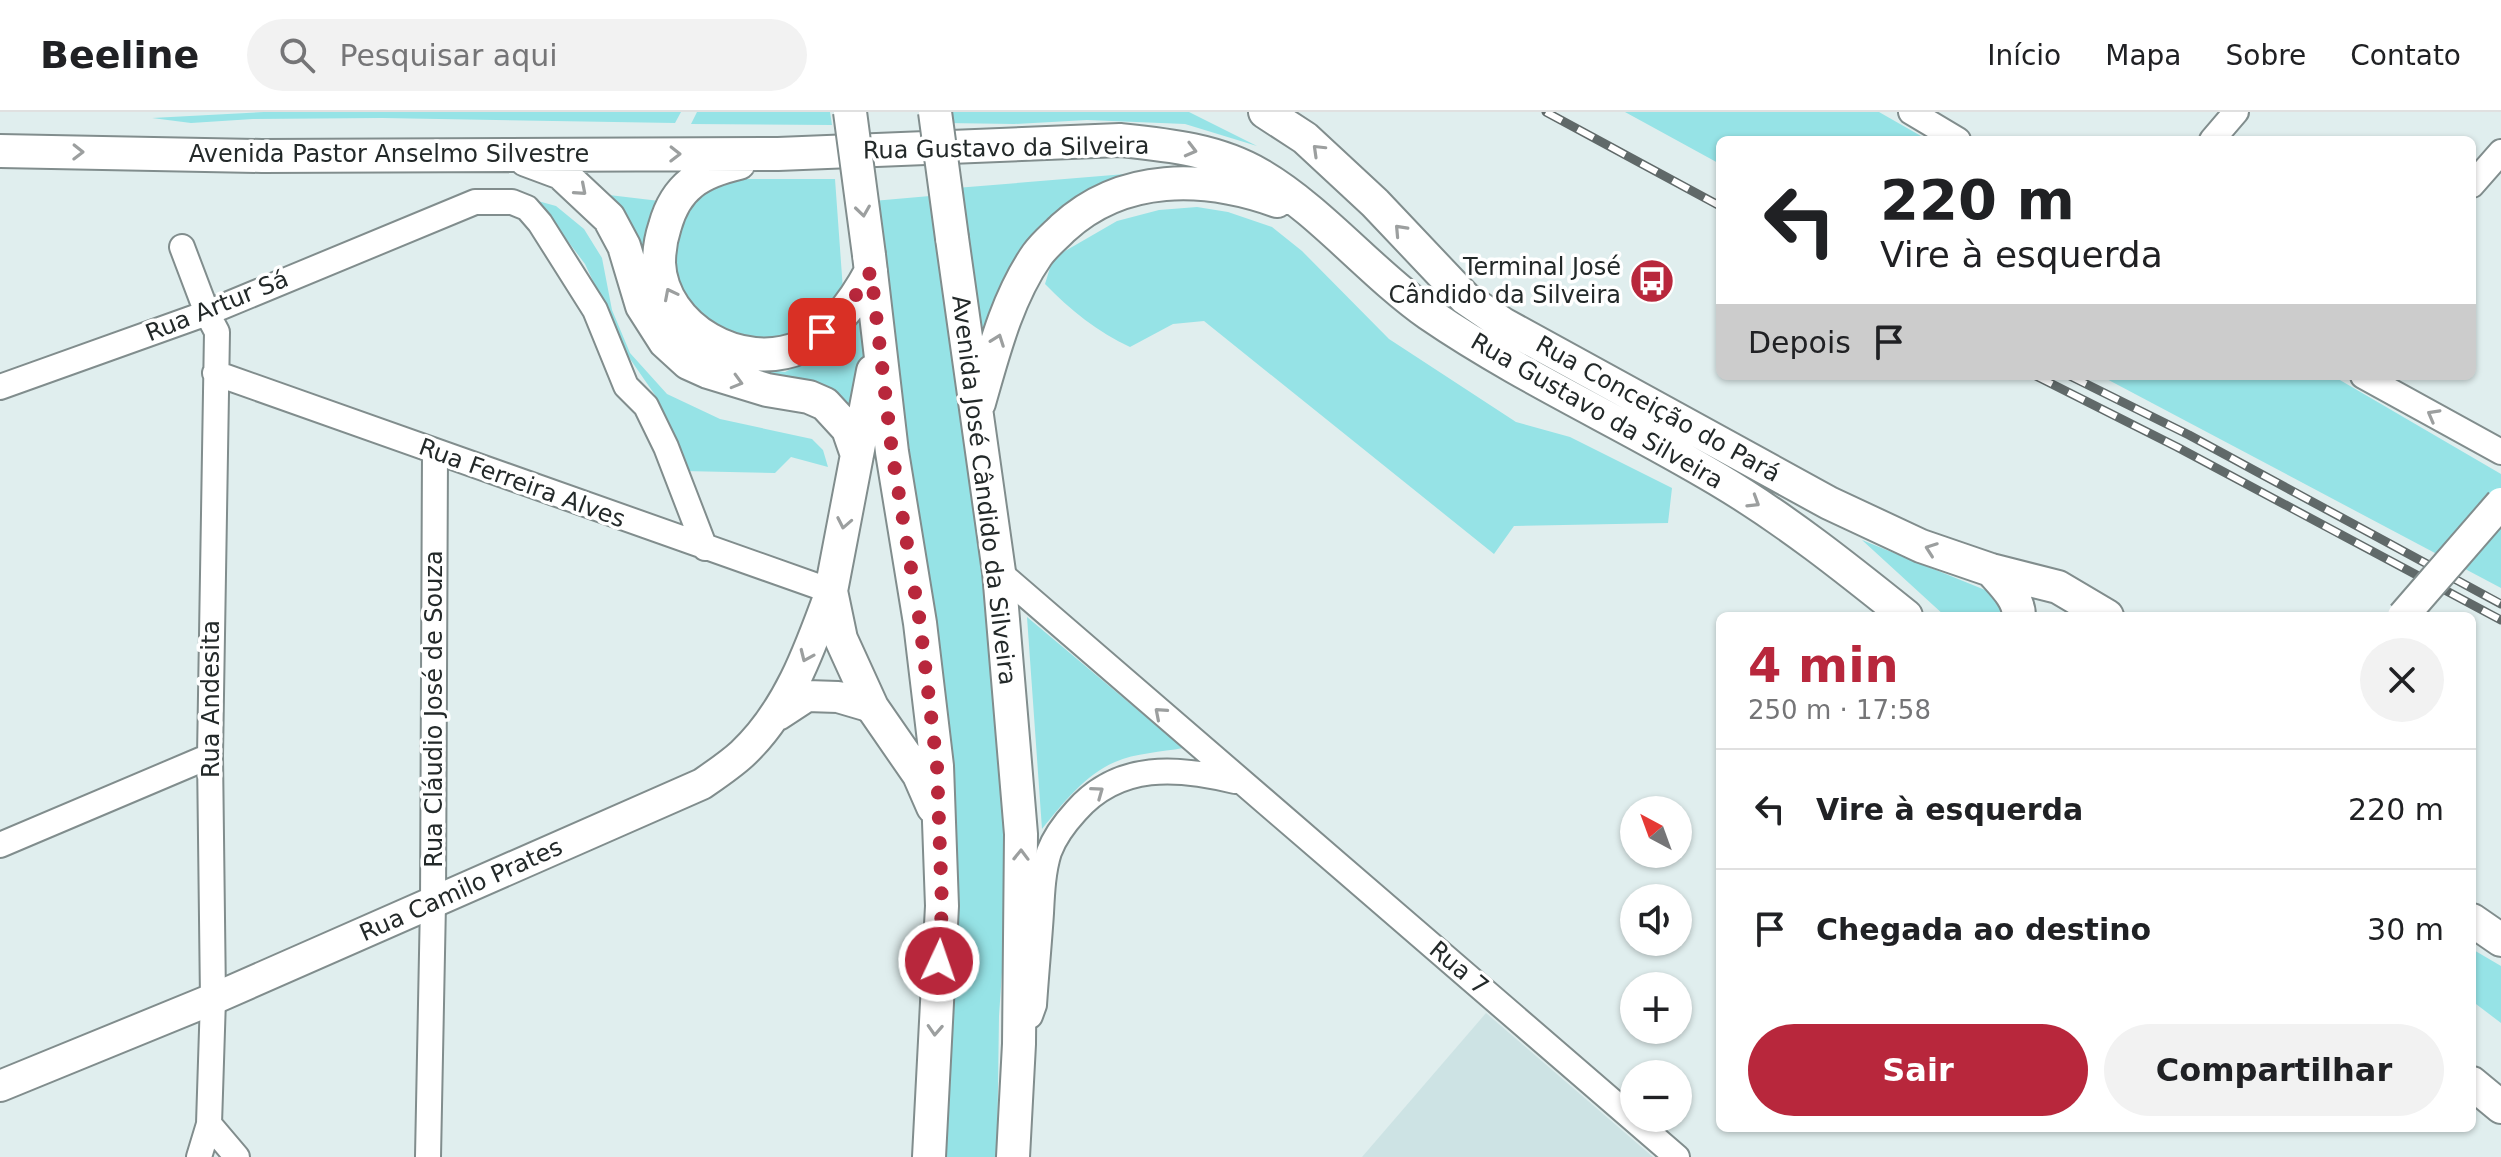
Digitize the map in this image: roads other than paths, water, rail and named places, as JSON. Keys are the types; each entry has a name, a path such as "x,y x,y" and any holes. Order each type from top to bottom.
{"main road":[{"path":"850,112 892,452 937,766 942,906 929,1157"},
{"name":"Avenida José Cândido da Silveira","path":"935,112 999,572 1021,834 1019,1044 1013,1157"},
{"name":"Rua Conceição do Pará","path":"1265,112 1305,138 1375,203 1465,298 1503,324 1829,503 1921,546 1991,570 2058,587 2100,612"},
{"name":"Rua Gustavo da Silveira","path":"778,154 1120,140 1174,145 1223,158 1261,175 1428,313 1778,516 1901,612"},
{"name":"Avenida Pastor Anselmo Silvestre","path":"0,151 262,156 778,154"},
{"path":"778,154 714,169 692,181 669,212 661,239 659,263 668,295 681,314 699,333 725,348 751,354 777,353 801,346 843,314 857,296 870,263"},
{"path":"513,155 561,173 609,218 624,246 642,306 665,342 688,363 767,390 809,397 825,404 848,429 857,455"},
{"path":"976,414 996,343 1038,254 1074,218 1096,204 1148,184 1198,183 1225,185 1309,212"},
{"path":"879,340 831,591 841,639 872,707 919,775 940,824"},
{"path":"1991,570 2008,590 2019,612"},
{"path":"2476,923 2501,940"},
{"path":"2476,1086 2501,1107"}],"street":[{"path":"2215,136 2236,112"},
{"path":"1924,115 1953,136"},
{"path":"2476,180 2501,152"},
{"name":"Rua Artur Sá","path":"0,387 207,313 475,202 512,202 527,208 540,223 595,310 626,386 646,406 666,447 705,548"},
{"name":"Rua Andesita","path":"182,247 217,332 210,756 213,999 209,1124 199,1157"},
{"name":"Rua Ferreira Alves","path":"215,373 831,591"},
{"path":"2370,380 2501,452"},
{"name":"Rua Cláudio José de Souza","path":"428,1157 433,903 435,453"},
{"path":"2406,612 2501,503"},
{"name":"Rua 7","path":"999,572 1677,1157"},
{"name":"Rua Camilo Prates","path":"0,1086 213,999 702,784 742,754 773,718 791,689 831,591"},
{"path":"773,718 807,696 838,697 872,707"},
{"path":"1172,770 1195,743"},
{"path":"0,845 210,756"},
{"name":"Rua 7","path":"1019,1044 1034,1005 1046,867 1049,852 1062,827 1103,788 1131,774 1172,770 1240,783"},
{"path":"209,1124 237,1157"}],"railway":[{"path":"1546,112 1716,204"},
{"path":"2044,380 2177,447 2501,620"},
{"path":"2078,380 2189,435 2501,604"}],"place":[{"name":"Terminal José Cândido da Silveira","path":"1652,281"}]}
